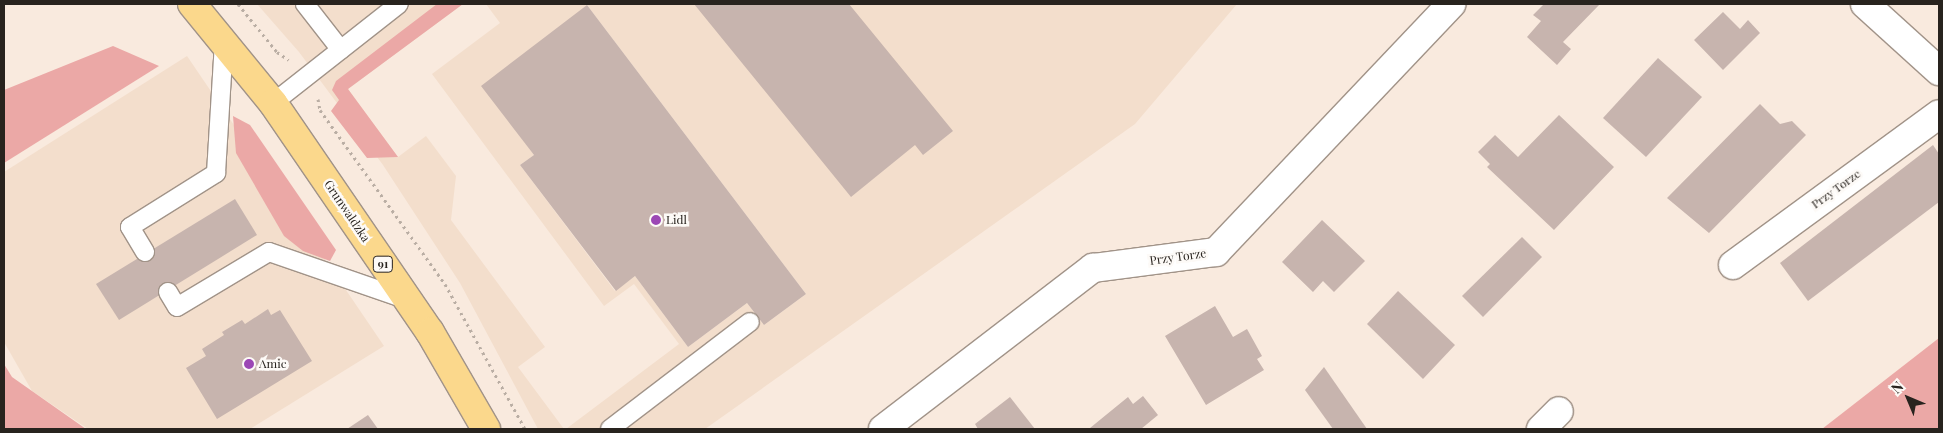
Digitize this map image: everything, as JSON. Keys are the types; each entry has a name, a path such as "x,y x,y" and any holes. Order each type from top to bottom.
{"main road":[{"name":"Grunwaldzka","path":"192,4 273,103 408,300 486,429"}],"street":[{"name":"Przy Torze","path":"883,429 1093,268 1216,252 1450,4"},
{"path":"1865,4 1939,71"},
{"name":"Przy Torze","path":"1733,265 1939,114"}],"lane":[{"path":"305,4 342,50"},
{"path":"273,103 399,4"},
{"path":"145,252 130,228 216,172 224,42"},
{"path":"168,292 177,307 269,252 408,300"},
{"path":"610,429 750,322"}],"path":[{"path":"238,4 304,79 318,98 320,110 445,284 525,429"}],"shaded area":[{"path":"257,4 463,4 348,89 398,157 426,136 456,176 451,220 545,347 518,367 564,429 538,429 460,283 383,165 299,52"},
{"path":"437,4 463,4 348,89 398,157 367,158 331,111 339,100 332,90 336,81"},
{"path":"486,4 1237,4 1135,124 705,429 566,429 679,344 634,284 604,306 432,74 500,23","holes":["587,5 806,294 764,325 747,303 688,347 635,276 615,291 520,165 534,155 497,104"]},
{"path":"113,46 159,66 4,163 4,90"},
{"path":"187,56 384,346 250,429 88,429 32,391 4,342 4,172"},
{"path":"233,116 250,125 336,250 330,261 303,251 284,236 236,153"},
{"path":"1939,338 1939,429 1822,429"},
{"path":"4,364 12,377 86,429 4,429"}],"building":[{"path":"694,4 849,4 953,131 923,155 915,145 851,197"},
{"path":"1544,4 1600,4 1563,42 1571,49 1557,65 1527,37 1541,21 1533,15"},
{"name":"Lidl","path":"587,5 806,294 764,325 747,303 688,347 635,276 616,291 520,165 534,155 481,86"},
{"path":"1723,12 1740,29 1748,20 1760,33 1723,70 1694,40"},
{"path":"1658,58 1702,97 1646,157 1603,118"},
{"path":"1760,104 1780,124 1792,121 1806,135 1709,233 1667,198"},
{"path":"1559,115 1614,167 1554,230 1487,167 1490,164 1478,152 1495,135 1518,157"},
{"path":"1933,145 1939,154 1939,202 1808,301 1780,263"},
{"path":"235,199 257,235 119,320 96,284"},
{"path":"1322,220 1365,261 1334,292 1323,281 1313,292 1282,262"},
{"path":"1522,237 1542,257 1483,317 1462,296"},
{"path":"1398,291 1455,345 1423,379 1367,324"},
{"path":"1215,306 1233,337 1247,329 1262,356 1257,359 1264,370 1206,405 1165,336"},
{"name":"Amic","path":"268,309 271,315 280,310 312,361 217,419 186,368 206,356 202,349 224,335 222,332 242,320 245,324"},
{"path":"1324,367 1367,429 1333,429 1305,390"},
{"path":"1143,396 1158,415 1141,429 1090,428 1128,397 1133,404"},
{"path":"1010,397 1035,429 978,429 975,424"},
{"path":"368,415 378,429 347,429"}],"place":[{"name":"Lidl","path":"656,220"},
{"name":"Amic","path":"249,364"}]}
